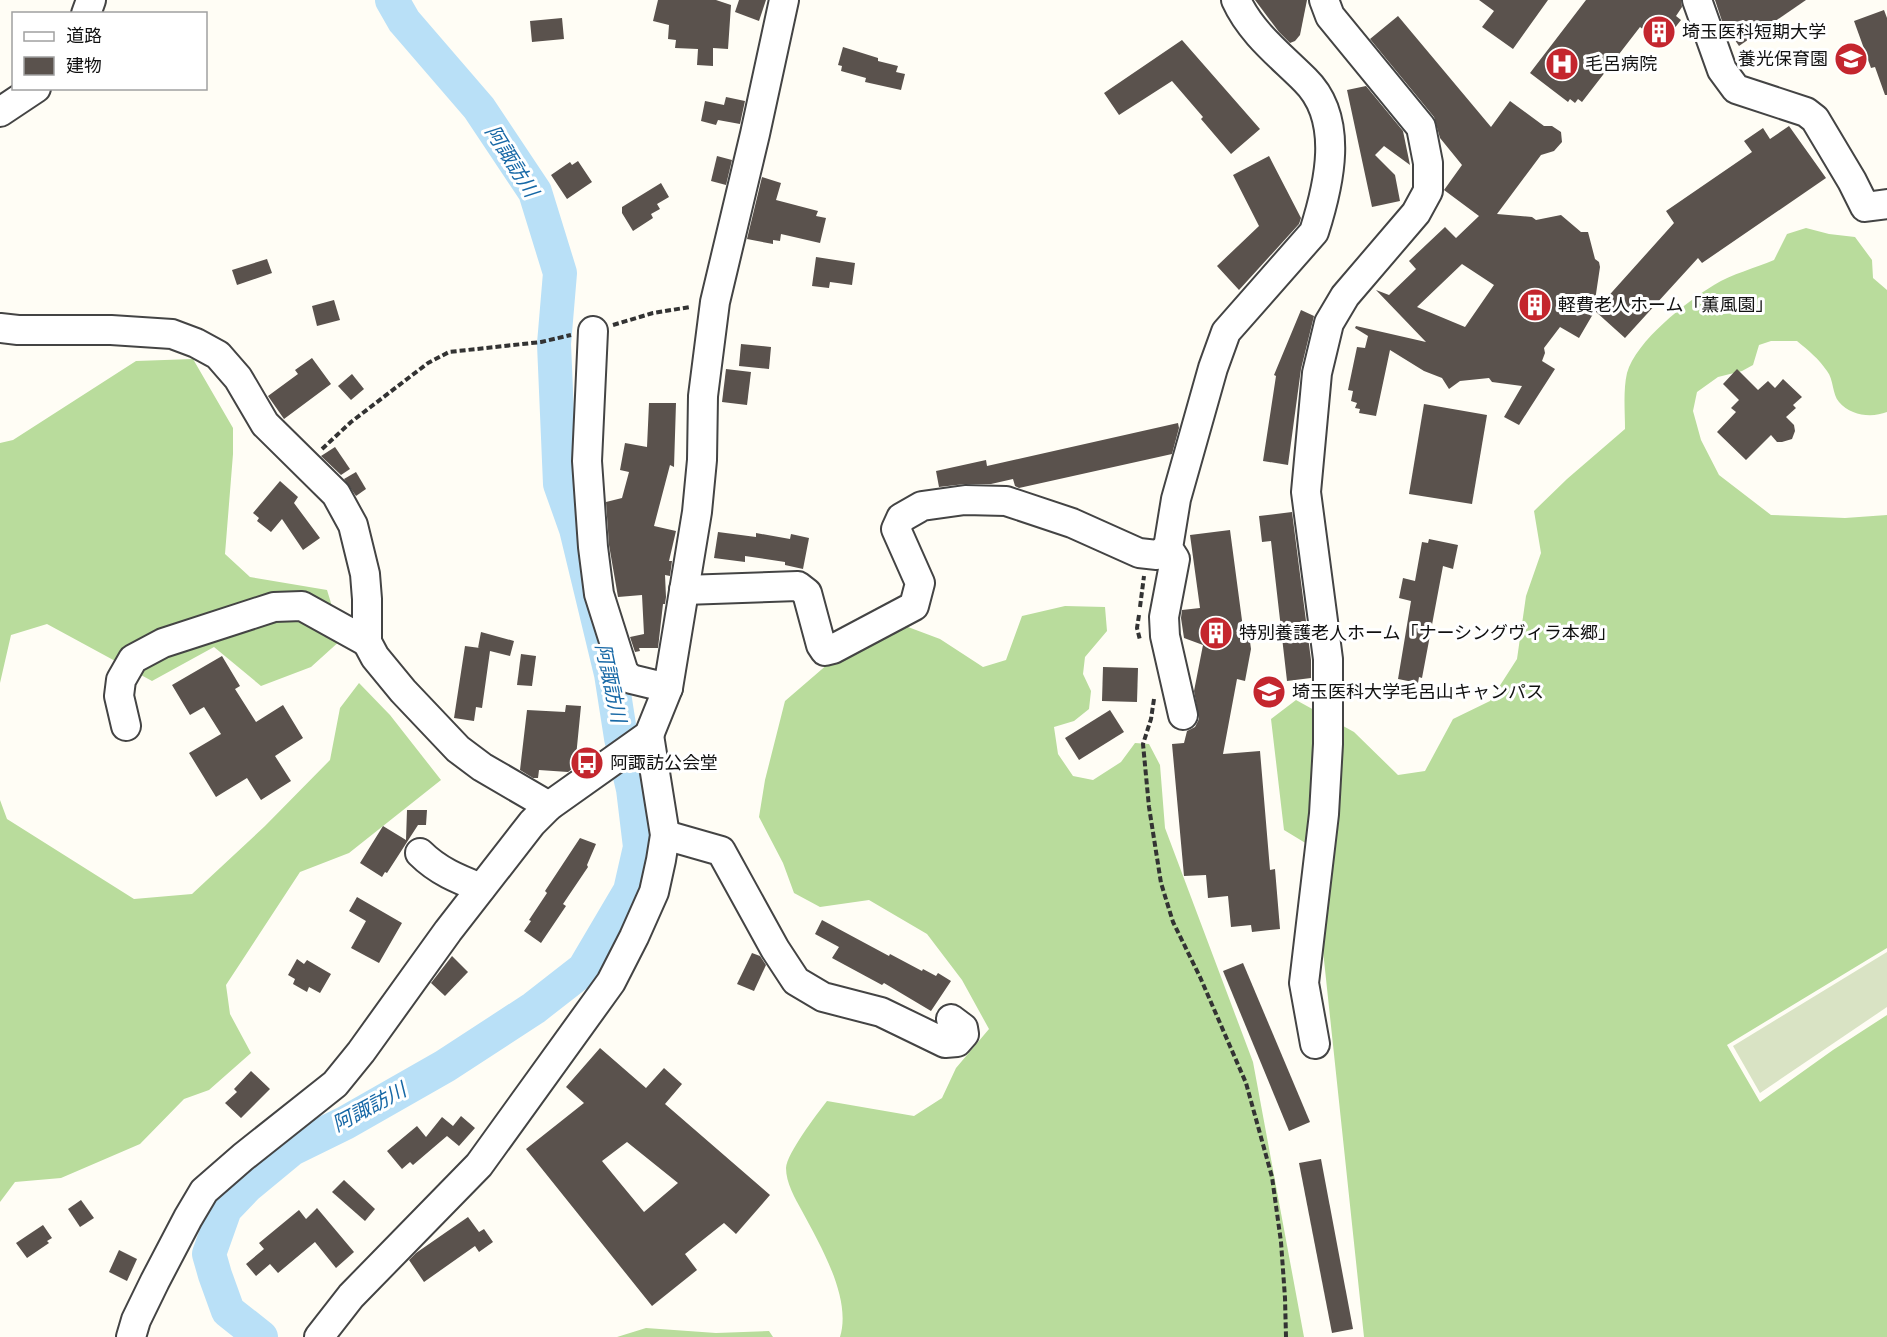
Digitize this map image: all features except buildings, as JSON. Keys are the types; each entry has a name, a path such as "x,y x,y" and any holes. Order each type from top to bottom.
{"street":[{"path":"131,1337 136,1320 155,1281 204,1191 334,1084 361,1052 481,888 532,823 549,806 641,741 668,688 696,513 702,460 703,396 715,302 784,0"},
{"path":"1158,551 1227,332 1314,232 1320,214 1332,149 1322,103 1307,82 1264,42 1236,0"},
{"path":"1315,1044 1304,983 1324,814 1328,744 1328,670 1306,492 1317,373 1329,323 1345,296 1416,213 1428,191 1428,163 1421,127 1330,16 1324,0"},
{"path":"1697,0 1722,70 1736,89 1806,112 1815,119 1865,207 1887,204"},
{"path":"0,112 33,90"},
{"path":"0,328 147,331 172,334 218,355 238,378 265,423 336,494 353,525 366,582 367,642 375,657 403,691 458,749 482,767 549,806"},
{"path":"593,331 587,460 599,594 624,673 631,680 668,688"},
{"path":"684,590 798,586 807,593 821,645 825,651 833,649 914,606 920,583 896,529 902,518 922,506 965,500 1006,501 1072,523 1139,553 1158,551 1175,559 1164,617 1165,636 1183,715"},
{"path":"126,726 119,696 122,680 133,659 163,643 274,607 302,606 367,642"},
{"path":"319,1337 351,1296 479,1165 611,982 654,892 665,835 641,741"},
{"path":"665,835 721,851 775,949 796,981 823,997 881,1012 945,1043 957,1042 964,1034 963,1028 951,1019"},
{"path":"420,853 432,865 449,875 481,888"}],"path":[{"path":"307,464 351,422 428,363 449,352 541,342 593,331 653,313 715,302"},
{"path":"1142,647 1137,628 1158,551"},
{"path":"1152,688 1154,699 1151,719 1143,744 1149,807 1161,883 1173,922 1200,977 1245,1083 1272,1177 1281,1242 1286,1337"}],"green space":[{"path":"1806,228 1855,237 1872,260 1873,278 1887,290 1887,412 1862,415 1844,407 1837,399 1827,371 1797,341 1771,341 1759,345 1753,365 1742,371 1718,377 1697,392 1693,411 1701,440 1719,475 1771,515 1845,518 1887,515 1887,948 1727,1045 1760,1102 1887,1015 1887,1337 1364,1337 1312,847 1284,830 1271,719 1296,700 1354,732 1398,775 1425,771 1453,719 1490,701 1517,659 1526,596 1541,553 1534,511 1625,429 1627,373 1640,348 1663,323 1690,301 1721,281 1774,260 1787,234"},
{"path":"193,359 233,428 225,554 250,577 327,590 342,639 311,667 261,686 214,647 152,681 47,624 11,635 0,683 0,443 13,440 136,361"},
{"path":"1065,606 1105,607 1107,631 1085,657 1083,674 1091,691 1089,709 1074,721 1054,727 1058,754 1073,776 1093,780 1121,762 1135,743 1149,744 1160,765 1165,828 1253,1062 1304,1337 840,1337 843,1322 838,1289 825,1256 789,1185 786,1168 791,1153 827,1101 914,1116 942,1098 956,1068 989,1029 962,980 927,934 869,900 820,907 794,893 783,863 759,817 765,780 785,701 843,651 884,629 908,627 940,639 983,667 1006,660 1022,616"},
{"path":"359,683 390,715 441,780 349,853 300,872 226,985 230,1014 251,1053 209,1090 184,1099 140,1144 61,1178 15,1182 0,1202 0,800 7,819 134,899 192,894 265,826 330,760 340,708"},
{"path":"1887,952 1887,1007 1760,1093 1733,1046"},
{"path":"646,1328 716,1333 769,1331 773,1337 617,1337"}],"waterway":[{"name":"阿諏訪川","path":"261,1337 228,1311 209,1254 225,1209 246,1187 292,1149 345,1123 445,1066 534,1008 584,969 630,891 640,847 633,789 621,738 611,674 576,529 560,484 554,344 560,273 535,192 479,108 404,21 392,0"}],"place":[{"name":"埼玉医科短期大学","path":"1659,32"},
{"name":"養光保育園","path":"1851,59"},
{"name":"毛呂病院","path":"1562,64"},
{"name":"軽費老人ホーム「薫風園」","path":"1535,305"},
{"name":"特別養護老人ホーム「ナーシングヴィラ本郷」","path":"1216,633"},
{"name":"埼玉医科大学毛呂山キャンパス","path":"1269,692"},
{"name":"阿諏訪公会堂","path":"587,763"}]}
